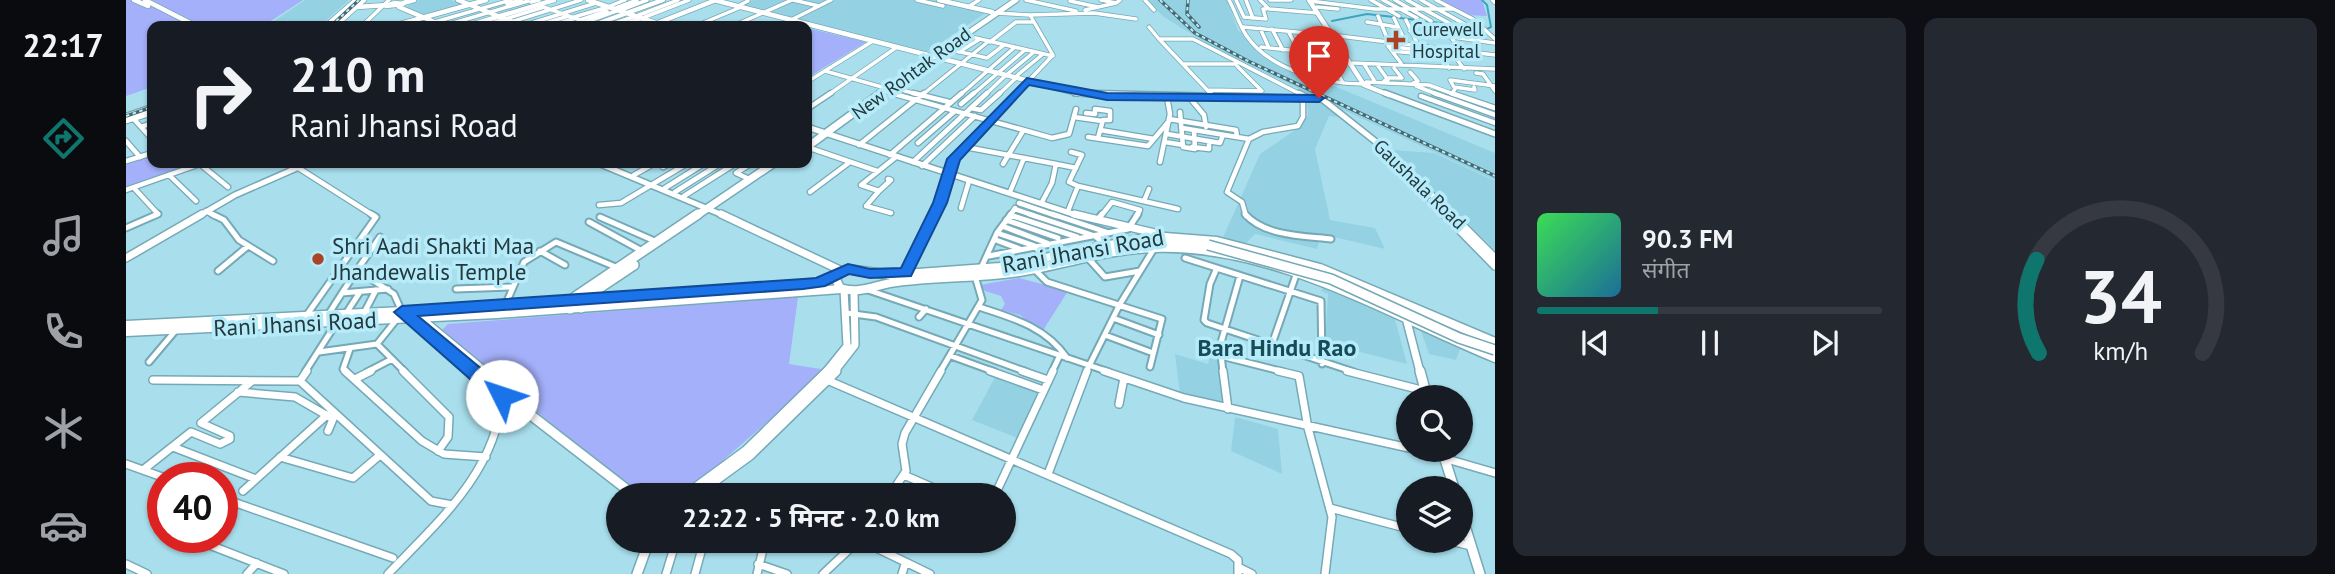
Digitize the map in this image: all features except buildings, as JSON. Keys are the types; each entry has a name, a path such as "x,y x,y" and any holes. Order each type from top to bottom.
{"main road":[{"path":"134,0 174,21"},
{"path":"145,0 186,21"},
{"path":"332,21 356,0"},
{"path":"341,21 364,0"},
{"name":"New Rohtak Road","path":"930,55 963,35 1010,0"},
{"name":"New Rohtak Road","path":"812,143 930,55 1016,0"},
{"path":"128,117 147,110"},
{"name":"New Rohtak Road","path":"812,139 824,133"},
{"path":"571,305 594,284 642,251 711,210 766,168"},
{"path":"582,304 711,210 774,168"},
{"name":"Rani Jhansi Road","path":"582,304 843,290 855,292 892,282 978,272 1163,234 1217,241 1274,254 1345,277 1495,346"},
{"path":"1105,246 1150,238 1208,244 1331,279 1460,338 1495,346"},
{"path":"1124,249 1141,244 1170,242 1208,244"},
{"name":"Rani Jhansi Road","path":"126,332 337,322 571,305 803,284 838,274 864,271 891,275 906,272 1034,269 1124,249 1155,247 1196,250 1334,286 1495,358"},
{"path":"864,271 871,280 865,289"},
{"path":"838,274 836,284 843,290"},
{"name":"Rani Jhansi Road","path":"126,325 364,313 408,316 505,306 571,305"}],"street":[{"path":"401,5 414,0"},
{"path":"458,0 509,21"},
{"path":"472,21 488,0"},
{"path":"463,21 501,0"},
{"path":"442,21 511,0"},
{"path":"518,21 554,0"},
{"path":"518,21 546,7 570,0"},
{"path":"483,10 546,7 581,0"},
{"path":"588,0 653,21"},
{"path":"615,8 625,0"},
{"path":"591,21 637,0"},
{"path":"556,21 647,0"},
{"path":"595,21 629,13 663,0"},
{"path":"626,21 642,17 678,0"},
{"path":"631,21 689,0"},
{"path":"668,21 718,0"},
{"name":"Gaushala Road","path":"718,0 795,21"},
{"path":"745,21 793,0 819,6"},
{"path":"791,20 831,0"},
{"path":"917,0 943,6"},
{"path":"939,0 993,13 1091,13 1136,19"},
{"path":"968,7 979,0"},
{"path":"1026,0 1081,11 1118,1"},
{"path":"1062,0 1100,7"},
{"path":"1101,0 1118,1"},
{"path":"1139,0 1146,1 1154,10"},
{"path":"1229,0 1247,37 1294,70 1343,83 1421,85 1495,107"},
{"path":"1236,0 1243,16 1254,18 1267,18 1263,9 1318,13"},
{"path":"1244,0 1254,18"},
{"path":"1244,0 1259,1 1269,9"},
{"path":"1271,0 1292,1 1301,16"},
{"path":"1271,0 1279,18"},
{"path":"1359,0 1369,6"},
{"path":"1371,0 1399,16"},
{"path":"1382,0 1417,18"},
{"path":"1395,0 1431,21"},
{"path":"1408,0 1449,23"},
{"path":"1421,0 1468,26"},
{"path":"1436,0 1481,26 1495,41"},
{"path":"442,21 528,1"},
{"path":"442,21 528,1 582,21"},
{"path":"708,21 748,1"},
{"path":"1061,8 1070,1"},
{"path":"524,21 599,2"},
{"path":"562,21 599,2"},
{"path":"1313,2 1386,8 1453,9"},
{"path":"1313,2 1338,9"},
{"path":"1313,2 1366,82"},
{"path":"1313,2 1345,56 1366,82 1495,132"},
{"path":"367,21 386,4"},
{"path":"357,7 401,5 431,21"},
{"path":"1030,15 1053,56"},
{"path":"1378,16 1387,38 1405,42 1417,50"},
{"path":"559,21 572,17"},
{"path":"637,21 642,17"},
{"path":"1394,18 1405,42"},
{"path":"1406,20 1417,50"},
{"path":"859,145 958,64 1016,22 1034,22"},
{"path":"1367,22 1399,29"},
{"path":"1372,23 1374,28"},
{"name":"Gaushala Road","path":"812,25 1027,82 1089,95 1306,98 1327,102 1376,142 1495,258"},
{"path":"1149,27 1214,97"},
{"path":"1243,27 1319,35 1343,83"},
{"path":"1444,27 1461,51"},
{"path":"1260,28 1269,48"},
{"path":"1031,29 1038,29"},
{"path":"1272,29 1283,50"},
{"path":"1485,30 1495,31"},
{"path":"1287,31 1311,73"},
{"path":"1410,31 1495,41"},
{"path":"1303,32 1331,81"},
{"path":"963,35 1053,56"},
{"path":"1333,35 1405,42"},
{"path":"959,52 980,39"},
{"path":"1159,39 1193,39 1234,63 1306,98 1304,117 1298,126 1264,132 1249,139 1182,128"},
{"path":"812,79 873,41"},
{"path":"1384,41 1402,63"},
{"path":"952,42 978,49"},
{"path":"943,48 987,58 1004,45"},
{"path":"1388,46 1440,53"},
{"path":"812,106 897,47"},
{"path":"879,191 861,185 949,102 1015,47"},
{"path":"1259,47 1345,56"},
{"path":"1436,47 1449,68"},
{"path":"1392,51 1436,47 1495,55"},
{"path":"1450,49 1464,69"},
{"path":"961,104 1024,50"},
{"path":"913,162 1034,52"},
{"path":"971,108 981,110 1043,54"},
{"path":"906,272 940,203 954,159 1053,56"},
{"path":"1182,64 1234,63 1268,98"},
{"path":"1353,63 1402,63 1449,68 1482,74 1494,88"},
{"path":"1364,64 1374,80"},
{"path":"1378,66 1386,78"},
{"path":"1394,68 1402,78 1399,79"},
{"path":"1457,70 1495,69"},
{"path":"1457,70 1464,82"},
{"path":"825,71 949,102"},
{"path":"1386,78 1417,83 1411,73 1422,75"},
{"path":"1450,74 1454,80"},
{"path":"1366,82 1388,80 1386,78"},
{"path":"1450,79 1454,80 1494,88 1471,86 1475,90 1453,90 1450,79"},
{"path":"1409,84 1495,115"},
{"path":"1421,85 1428,91"},
{"path":"886,88 915,99 1052,138 1069,134 1076,109"},
{"path":"1207,90 1262,91"},
{"path":"1414,98 1428,91"},
{"path":"1421,96 1495,123"},
{"path":"1160,162 1169,120 1167,97"},
{"path":"1165,142 1209,149 1203,115 1189,97"},
{"path":"1074,117 1110,120 1110,111 1095,109 1095,114 1086,113"},
{"path":"918,143 955,110"},
{"path":"1180,111 1182,145"},
{"path":"1462,117 1470,114"},
{"path":"922,166 975,116"},
{"path":"128,117 147,132"},
{"path":"1169,120 1236,130 1237,137"},
{"path":"1088,137 1148,146 1169,120"},
{"path":"1098,138 1102,121"},
{"path":"141,127 147,125"},
{"path":"812,129 1096,221 1163,234"},
{"path":"1100,130 1118,130 1154,139"},
{"path":"1194,130 1195,147"},
{"path":"1003,164 1023,131"},
{"path":"1167,134 1221,143 1223,135"},
{"path":"1141,137 1141,145"},
{"path":"1249,139 1227,191 1244,203 1246,216 1277,231 1331,239"},
{"path":"126,141 140,157"},
{"path":"1376,142 1382,152 1495,265"},
{"path":"964,147 1076,168"},
{"path":"812,149 877,171"},
{"path":"1072,152 1082,155 1069,183 1178,209"},
{"path":"126,161 147,155"},
{"path":"1010,192 1024,158"},
{"path":"810,192 850,162"},
{"path":"1042,202 1052,183 1056,164"},
{"path":"126,190 189,168"},
{"path":"205,168 228,187"},
{"path":"194,216 288,168"},
{"path":"126,255 194,216 288,168"},
{"path":"299,168 376,217 306,316"},
{"path":"611,168 711,210"},
{"path":"617,168 684,196 838,274"},
{"path":"634,175 646,168"},
{"path":"599,205 621,203 679,168"},
{"path":"665,188 697,168"},
{"path":"675,192 713,168"},
{"path":"684,196 728,168"},
{"path":"744,168 736,173 749,179"},
{"path":"169,175 197,201"},
{"path":"888,179 891,180 866,206 891,213"},
{"path":"961,208 969,181"},
{"path":"1068,211 1078,186"},
{"path":"126,228 158,214 134,188"},
{"path":"1144,201 1149,188"},
{"path":"898,483 904,475 903,439 979,307 983,294 978,272 989,256 1002,226 1023,196"},
{"path":"989,256 1059,240 1080,239 1128,229 1140,211 1111,202 1096,221"},
{"path":"1019,203 1109,233"},
{"path":"1015,209 1096,236 1105,246"},
{"path":"206,211 223,220 239,240 273,261"},
{"path":"1010,215 1080,239"},
{"path":"1059,240 1078,215"},
{"path":"600,217 657,242"},
{"path":"1006,220 1059,240 1073,254"},
{"path":"589,222 642,251"},
{"path":"1002,226 1050,244"},
{"path":"997,236 1035,246 1045,259"},
{"path":"997,236 1020,249"},
{"path":"328,316 380,237"},
{"path":"505,306 524,262 556,242 562,242 618,268"},
{"path":"218,271 248,246"},
{"path":"993,247 1007,252"},
{"path":"1048,474 1089,365 1120,304 1155,247"},
{"path":"540,251 565,265"},
{"path":"1087,257 1105,277 1140,271"},
{"path":"1185,258 1216,270 1321,300 1322,364"},
{"path":"1034,269 1047,282 1162,318 1150,366"},
{"path":"357,270 388,289 408,316 502,396 514,402 586,461 618,483"},
{"path":"1216,270 1210,284 1204,320 1223,330 1271,347 1396,385"},
{"path":"1271,347 1296,275"},
{"path":"1228,409 1221,356 1223,330 1241,276"},
{"path":"456,289 511,287"},
{"path":"342,293 388,289"},
{"path":"865,289 1124,378 1228,409 1396,445"},
{"path":"364,313 376,290"},
{"path":"709,483 739,465 853,351 850,313 843,290"},
{"path":"345,315 360,292"},
{"path":"850,313 855,292"},
{"path":"1405,304 1405,318 1424,385"},
{"path":"979,307 1040,330 1055,341 1063,357"},
{"path":"919,317 926,309"},
{"path":"850,313 870,315 1048,380"},
{"path":"319,352 377,344 408,316"},
{"path":"408,316 507,390 514,402"},
{"path":"1113,318 1159,335"},
{"path":"300,381 337,322"},
{"path":"149,362 176,331"},
{"path":"1105,335 1153,353"},
{"path":"377,344 449,417 448,437 438,451"},
{"path":"350,349 343,369 422,441 438,451 486,457"},
{"path":"951,356 1043,390"},
{"path":"1221,356 1298,376 1333,529 1325,574"},
{"path":"1001,483 1043,390 1063,357"},
{"path":"355,379 392,359"},
{"path":"1119,404 1124,378"},
{"path":"824,379 1231,554 1238,561 1238,570 1252,574"},
{"path":"153,380 300,381 431,501 452,505"},
{"path":"143,470 191,432 220,443 230,439 230,436 201,423 252,382"},
{"path":"238,393 295,397 327,415 333,423 328,431"},
{"path":"388,574 452,505 486,457 499,425 502,396"},
{"path":"243,491 327,415"},
{"path":"173,447 256,479"},
{"path":"280,457 353,478 380,455"},
{"path":"1466,462 1495,473"},
{"path":"126,464 147,471"},
{"path":"904,475 922,483"},
{"path":"238,504 393,558"},
{"path":"1330,508 1396,526"},
{"path":"231,553 284,574"},
{"path":"637,574 645,553"},
{"path":"667,574 673,553"},
{"path":"695,574 701,553"},
{"path":"757,574 761,553"},
{"path":"823,574 847,553"},
{"path":"883,553 930,574"},
{"path":"1473,553 1479,574"},
{"path":"247,574 257,563"},
{"path":"126,564 147,574"},
{"path":"758,564 787,574"},
{"path":"902,574 905,564"}],"shaded area":[{"path":"126,0 303,0 271,21 147,21 147,89 126,96"},
{"path":"305,0 349,0 326,21 274,21"},
{"path":"419,0 451,0 462,4 424,15 406,7"},
{"path":"753,0 935,0 987,12 927,52 742,5"},
{"path":"1147,0 1227,0 1238,30 1279,63 1495,153 1495,180 1324,101 1340,117 1329,116 1315,149 1330,220 1375,228 1385,249 1321,234 1317,249 1255,234 1242,247 1221,242 1260,154 1301,126 1308,115 1307,100 1320,99 1211,46 1164,17"},
{"path":"1440,0 1482,0 1487,16 1465,15"},
{"path":"812,29 866,42 812,75"},
{"path":"1393,150 1434,153 1495,181 1495,250"},
{"path":"147,157 147,168 180,170 126,189 126,163"},
{"path":"1019,278 1068,291 1042,332 1020,315 1001,310 1005,304 1001,296 985,291 980,285"},
{"path":"1324,287 1395,319 1407,364 1325,343 1328,294 1321,291"},
{"path":"798,297 789,364 827,370 697,483 620,483 442,330 448,324"},
{"path":"1421,331 1460,349 1456,360 1429,354"},
{"path":"1175,354 1208,364 1210,355 1225,359 1229,407 1180,394"},
{"path":"995,377 1040,394 1020,439 972,420"},
{"path":"1235,417 1278,429 1282,474 1231,451"}],"waterway":[{"path":"1482,0 1487,5 1491,27 1487,29"},
{"path":"1332,21 1367,14 1394,17"},
{"path":"1400,18 1481,28"}],"railway":[{"path":"336,21 359,0"},
{"path":"1160,0 1195,33 1248,61 1495,176"},
{"path":"1188,0 1187,14 1199,27"},
{"path":"126,116 147,109"}],"place":[{"name":"Curewell Hospital","path":"1396,40"},
{"name":"Shri Aadi Shakti Maa Jhandewalis Temple","path":"318,259"}],"district":[{"name":"Bara Hindu Rao","path":"1277,348"}],"route":[{"path":"502,396 402,312 803,284 820,282 848,269 870,274 891,275 906,272 940,203 954,159 1027,82 1080,94 1107,96 1319,98"}]}
